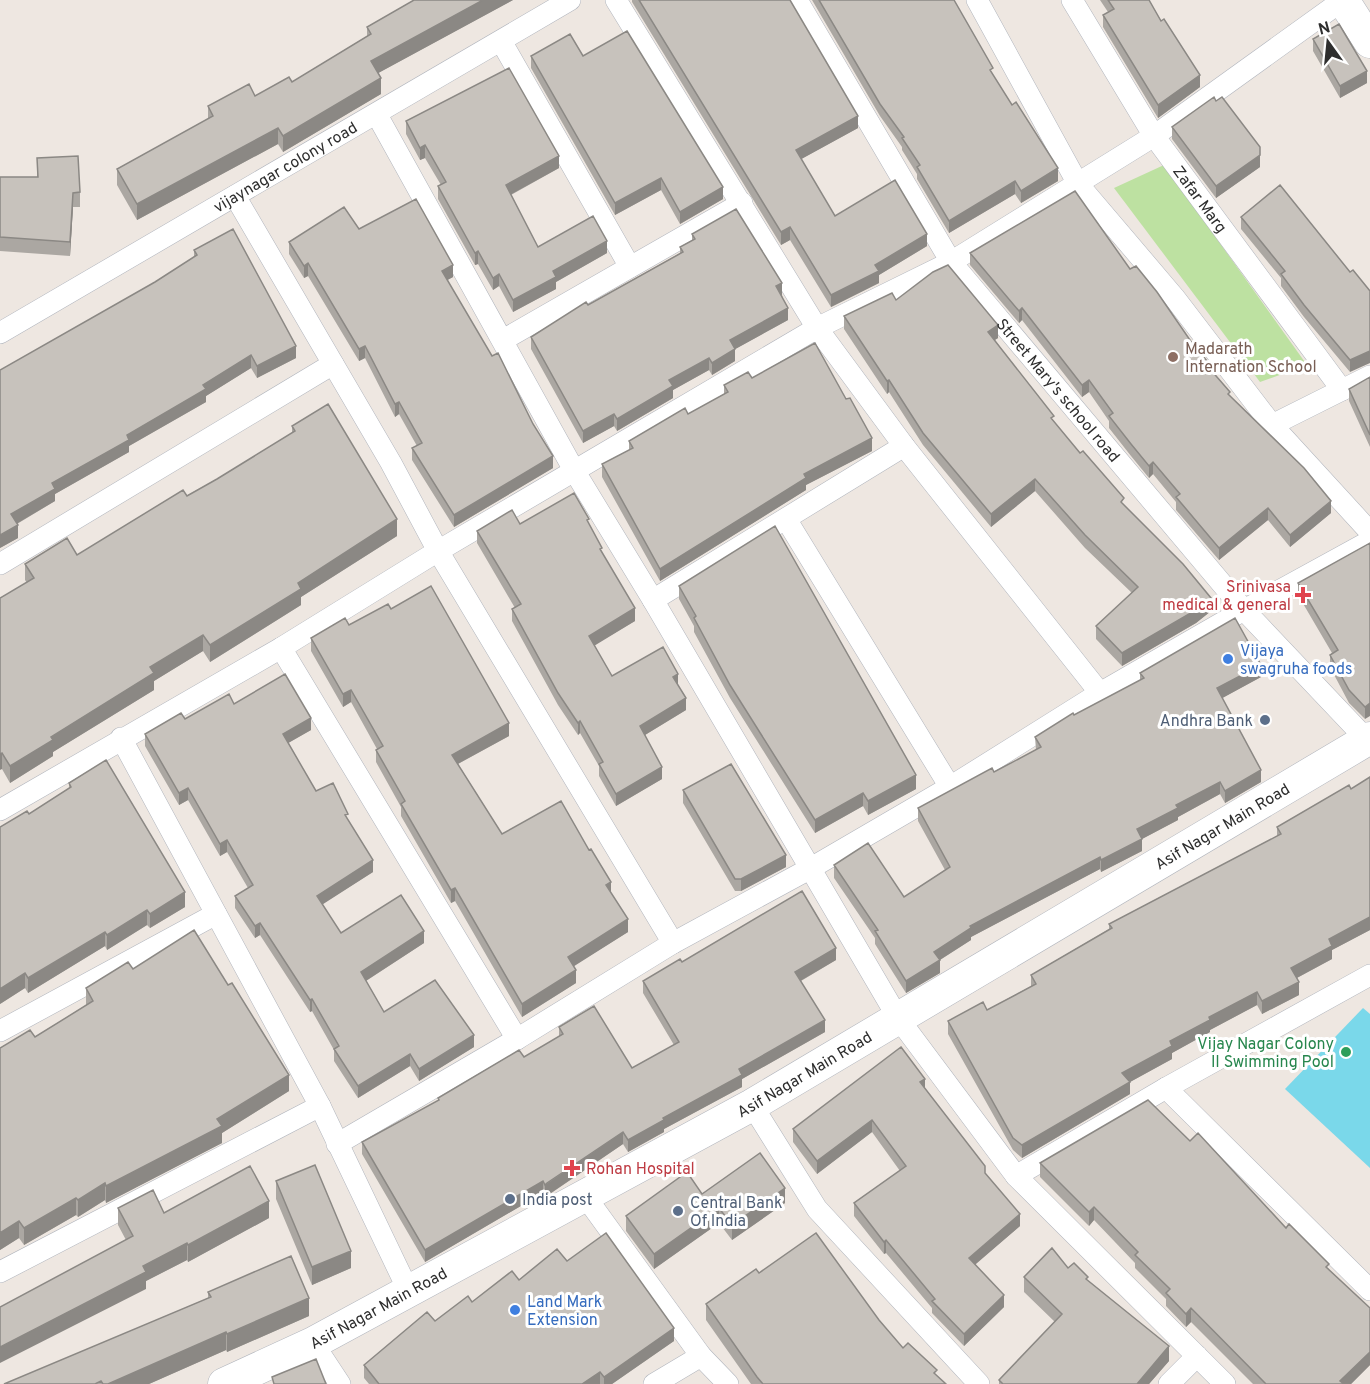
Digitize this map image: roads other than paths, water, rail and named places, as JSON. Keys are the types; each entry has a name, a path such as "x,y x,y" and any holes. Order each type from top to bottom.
{"street":[{"name":"vijaynagar colony road","path":"0,333 377,115 570,0"},
{"path":"616,0 817,328 904,446 1100,693"},
{"name":"Street Mary's school road","path":"797,0 951,262 1244,610 1369,740"},
{"path":"976,0 1078,184 1174,297 1272,424 1370,532"},
{"name":"Zafar Marg","path":"1072,0 1154,136 1342,390"},
{"path":"0,810 120,738 281,648 438,551 817,328 951,262 1154,136 1343,0 1370,42"},
{"path":"501,41 630,267"},
{"path":"377,115 575,472 653,600 898,1018 1016,1176 1225,1384"},
{"path":"235,196 391,463 438,551 673,943"},
{"path":"503,340 742,203"},
{"path":"0,564 333,364"},
{"path":"1272,424 1370,376"},
{"path":"653,600 904,446"},
{"path":"786,519 950,787"},
{"path":"337,1144 517,1039 673,943 811,868 950,787 1100,693 1370,541"},
{"path":"281,648 517,1039"},
{"path":"120,738 320,1106 409,1292"},
{"name":"Asif Nagar Main Road","path":"224,1384 313,1343 753,1105 1369,740"},
{"path":"0,1031 216,914"},
{"path":"1016,1176 1166,1088 1370,976"},
{"path":"1166,1088 1370,1290"},
{"path":"753,1105 817,1209 979,1384"},
{"path":"0,1272 320,1106"},
{"path":"585,1197 701,1356 728,1384"},
{"path":"313,1343 340,1384"},
{"path":"654,1384 701,1356"},
{"path":"1169,1384 1197,1356"}],"water":[{"name":"Vijay Nagar Colony II Swimming Pool","path":"1363,1008 1370,1014 1370,1168 1285,1089"}],"place":[{"name":"Madarath Internation School","path":"1173,357"},
{"name":"Srinivasa medical & general","path":"1303,595"},
{"name":"Vijaya swagruha foods","path":"1228,659"},
{"name":"Andhra Bank","path":"1265,720"},
{"name":"Vijay Nagar Colony II Swimming Pool","path":"1346,1052"},
{"name":"Rohan Hospital","path":"572,1168"},
{"name":"India post","path":"510,1199"},
{"name":"Central Bank Of India","path":"678,1211"},
{"name":"Land Mark Extension","path":"515,1310"}]}
